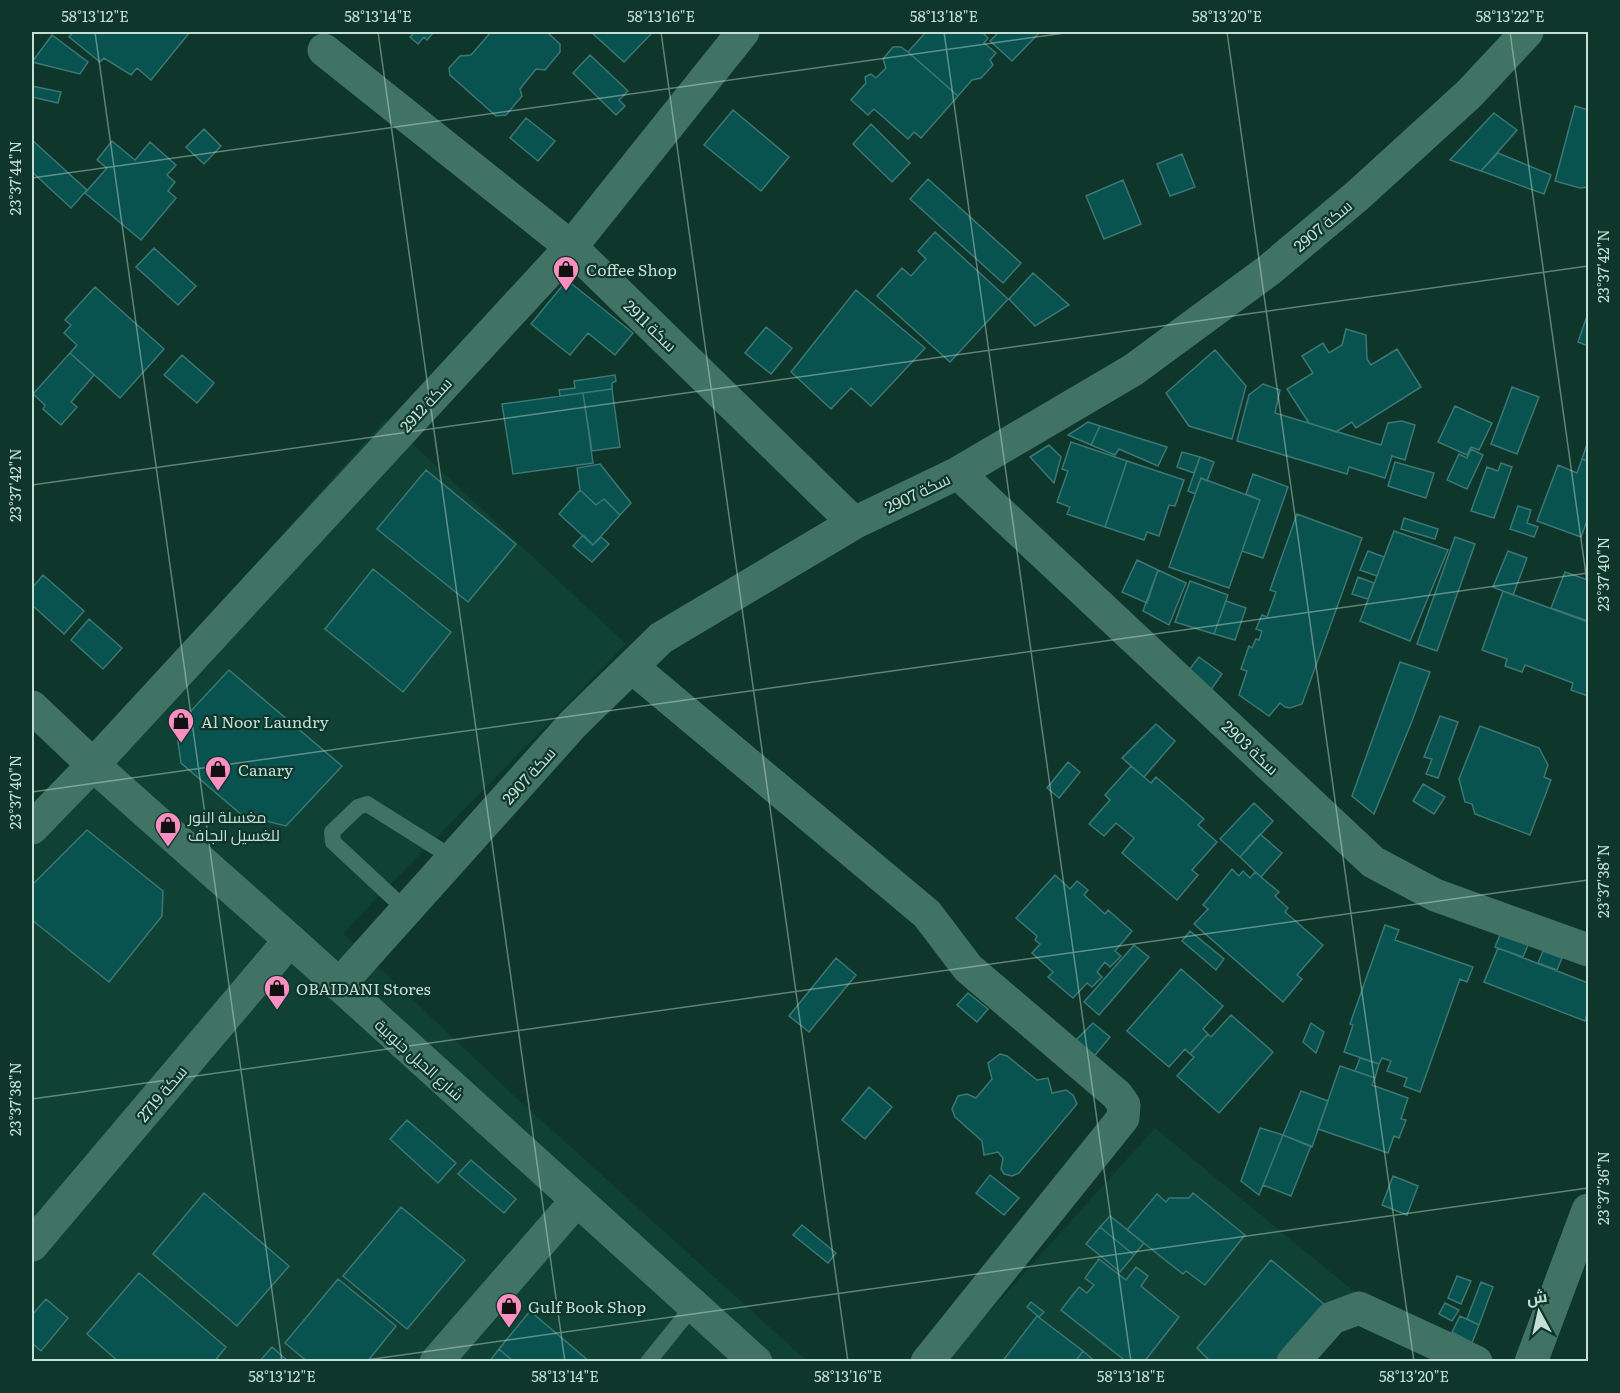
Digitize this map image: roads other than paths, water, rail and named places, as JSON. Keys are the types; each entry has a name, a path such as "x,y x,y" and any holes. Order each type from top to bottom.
{"street":[{"name":"سكة 2912","path":"32,828 93,765 570,247 743,32"},
{"name":"سكة 2907","path":"339,986 573,724 661,638 854,523 958,473 1133,370 1269,270 1357,196 1469,94 1527,32"},
{"name":"سكة 2911","path":"324,50 570,247 854,523"},
{"name":"سكة 2903","path":"958,473 1373,862 1436,895 1588,950"},
{"path":"632,667 927,914 968,968 1117,1095 1124,1105 1124,1118 927,1362"},
{"name":"شارع الحيل جنوبية","path":"32,707 93,765 756,1362"},
{"name":"سكة 2719","path":"32,1245 290,940"},
{"path":"436,1362 577,1200"},
{"path":"1532,1362 1588,1210"},
{"path":"1293,1362 1332,1318 1359,1308 1476,1362"}],"lane":[{"path":"406,910 333,842 332,832 358,807 367,804 453,858"},
{"path":"648,1362 694,1305"}],"place":[{"name":"Coffee Shop","path":"566,292"},
{"name":"Al Noor Laundry","path":"181,744"},
{"name":"Canary","path":"218,792"},
{"name":"مغسلة النور للغسيل الجاف","path":"168,848"},
{"name":"OBAIDANI Stores","path":"277,1011"},
{"name":"Gulf Book Shop","path":"509,1329"}]}
